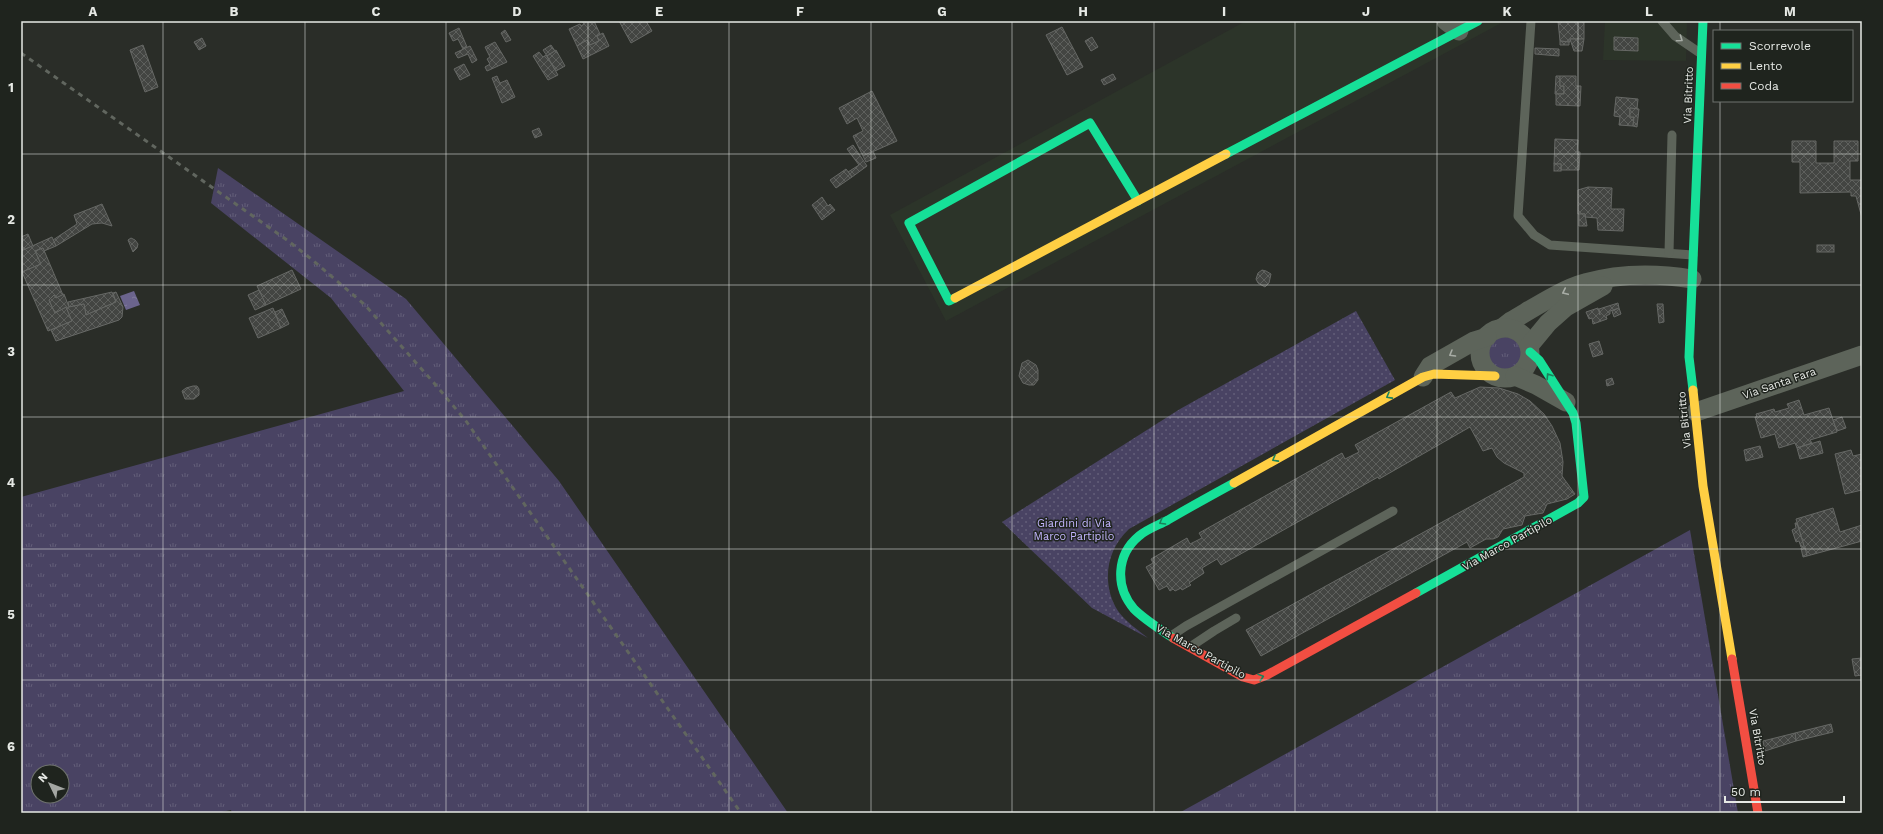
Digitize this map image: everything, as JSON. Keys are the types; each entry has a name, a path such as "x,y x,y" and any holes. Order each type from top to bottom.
{"street":[{"path":"1138,201 1090,123 908,223 949,301 1138,201 1453,26 1478,21"},
{"name":"Via Bitritto","path":"1703,21 1689,357 1703,486 1758,813"},
{"name":"Via Marco Partipilo","path":"1423,377 1430,366 1474,341 1494,333 1517,318 1584,283 1616,277 1642,275 1669,275 1692,279"},
{"path":"1529,349 1522,334 1516,330 1494,333 1482,344 1481,358 1484,365 1495,376 1508,378 1515,376 1526,366 1529,349 1548,323 1566,307 1616,277"},
{"name":"Via Marco Partipilo","path":"1495,376 1434,374 1423,377 1139,536 1124,554 1120,567 1121,583 1128,600 1143,618 1171,636 1243,677 1254,680 1267,675 1578,503 1584,497 1584,488 1576,423 1573,413 1539,360 1529,349"},
{"name":"Via Santa Fara","path":"1696,412 1862,355"},
{"path":"1515,376 1536,384 1566,402"}],"lane":[{"path":"1531,21 1518,216 1534,235 1550,245 1693,255"},
{"path":"1662,21 1675,36 1702,54"},
{"path":"1669,253 1672,136"},
{"path":"1171,636 1186,626 1393,511"},
{"path":"1190,647 1236,618"}],"shaded area":[{"path":"1246,21 1505,21 946,321 890,215"},
{"path":"1605,21 1687,21 1686,61 1603,60"}],"green space":[{"path":"218,168 406,299 559,481 788,813 232,813 231,810 217,813 21,813 21,497 404,391 331,298 211,203"},
{"name":"Giardini di Via Marco Partipilo","path":"1356,311 1395,380 1129,529 1121,537 1115,547 1108,568 1109,590 1118,611 1132,626 1148,638 1092,608 1002,522 1180,409"},
{"path":"1508,337 1515,339 1520,344 1522,354 1520,364 1515,369 1502,371 1495,369 1490,364 1488,351 1490,344 1495,339"},
{"path":"1690,530 1738,813 1179,813"}],"water":[{"path":"134,291 140,305 126,310 120,296"}],"building":[{"path":"582,21 594,21 600,34 597,36 599,41 590,45 587,40 577,46 569,29 580,24 581,26 584,24"},
{"path":"619,21 646,21 652,31 631,43"},
{"path":"1558,21 1584,21 1584,39 1570,39 1570,42 1560,41"},
{"path":"1062,27 1083,67 1067,75 1046,35"},
{"path":"459,28 467,47 463,49 458,39 453,41 449,33"},
{"path":"505,30 511,40 506,42 501,33"},
{"path":"603,33 609,46 583,59 577,46 587,40 590,45 599,41 597,36"},
{"path":"1092,37 1098,47 1091,51 1085,41"},
{"path":"1614,37 1638,38 1638,51 1614,50"},
{"path":"202,38 206,46 199,50 194,42"},
{"path":"1570,39 1584,39 1582,51 1574,51"},
{"path":"1560,41 1569,42 1569,45 1560,45"},
{"path":"495,42 507,62 487,71 485,67 490,64 487,59 490,57 485,47"},
{"path":"143,45 158,87 145,92 130,50"},
{"path":"551,45 555,51 547,56 543,50"},
{"path":"470,46 477,60 472,63 468,54 458,58 455,53"},
{"path":"1535,48 1559,49 1559,56 1535,54"},
{"path":"556,50 565,66 556,71 547,56"},
{"path":"539,52 543,57 546,55 558,75 548,80 533,56"},
{"path":"464,64 470,75 460,80 454,69"},
{"path":"1113,74 1116,79 1104,85 1101,80"},
{"path":"497,76 500,83 507,80 515,97 502,103 492,78"},
{"path":"1556,76 1560,76 1560,86 1564,86 1564,94 1555,94"},
{"path":"1560,76 1576,76 1576,86 1581,86 1580,106 1556,105 1556,94 1564,94 1564,86 1560,86"},
{"path":"872,91 897,141 863,156 853,136 863,131 857,118 847,124 839,108"},
{"path":"1616,97 1638,99 1637,109 1630,108 1630,117 1634,117 1633,126 1619,125 1620,117 1614,116"},
{"path":"1630,108 1639,109 1637,127 1633,126 1634,117 1630,117"},
{"path":"539,128 542,135 535,138 532,131"},
{"path":"1555,139 1578,140 1577,152 1580,152 1579,170 1561,170 1561,164 1554,164"},
{"path":"1792,141 1816,141 1816,163 1834,163 1834,141 1858,141 1858,161 1850,161 1850,180 1862,180 1862,218 1856,196 1851,196 1851,192 1800,193 1800,162 1792,162"},
{"path":"853,145 867,166 852,177 848,172 859,165 847,149"},
{"path":"873,151 876,158 866,162 863,156"},
{"path":"1554,164 1561,164 1561,171 1554,171"},
{"path":"846,169 852,177 836,188 830,180"},
{"path":"1588,187 1612,188 1611,209 1624,209 1623,231 1598,230 1597,218 1585,217 1585,214 1578,214 1578,190"},
{"path":"822,197 828,206 830,204 835,210 822,220 812,205"},
{"path":"102,204 112,226 102,223 92,224 56,246 53,240 77,224 74,215"},
{"path":"1579,214 1585,214 1587,226 1579,226"},
{"path":"28,234 33,246 21,251 21,237"},
{"path":"52,237 56,246 44,251 43,248 35,251 41,264 22,272 21,251"},
{"path":"131,238 138,244 137,248 133,252 128,240"},
{"path":"1817,245 1834,245 1834,252 1817,252"},
{"path":"43,248 63,295 56,298 54,295 49,300 55,313 66,307 72,321 48,331 22,272 41,264 35,251"},
{"path":"292,270 301,289 266,305 257,286"},
{"path":"1262,270 1271,274 1269,283 1265,287 1258,283 1256,279 1258,273"},
{"path":"259,290 266,305 255,310 248,295"},
{"path":"112,292 116,302 86,315 84,304 69,307 68,302"},
{"path":"116,292 123,307 122,317 119,320 56,341 51,330 72,321 66,307 55,313 49,300 54,295 56,298 64,294 69,307 84,304 86,315 116,302 113,293"},
{"path":"1618,303 1619,308 1610,311 1610,314 1606,316 1607,319 1593,324 1592,318 1589,319 1586,312 1598,308 1600,315 1599,309"},
{"path":"1657,304 1663,304 1664,322 1659,323"},
{"path":"273,308 281,328 258,338 249,318"},
{"path":"1619,308 1621,314 1614,317 1612,311"},
{"path":"282,309 289,324 281,328 275,312"},
{"path":"1599,341 1603,354 1593,357 1589,344"},
{"path":"1028,360 1036,365 1038,370 1038,380 1034,385 1023,383 1019,376 1022,363"},
{"path":"1612,378 1614,384 1607,386 1606,380"},
{"path":"193,386 197,386 199,389 199,395 194,399 185,399 182,391"},
{"path":"1480,387 1499,388 1518,394 1530,401 1544,414 1552,426 1560,443 1563,462 1562,476 1575,494 1567,499 1547,504 1543,513 1525,516 1522,525 1503,529 1498,537 1486,539 1470,548 1467,542 1261,656 1246,630 1524,477 1524,473 1504,463 1497,457 1492,448 1483,451 1470,427 1379,479 1378,477 1221,565 1217,559 1202,568 1204,573 1189,583 1191,585 1182,590 1181,588 1175,591 1173,589 1170,591 1167,586 1159,590 1146,567 1153,563 1151,559 1187,538 1190,544 1202,538 1199,533 1342,453 1345,459 1359,452 1355,445 1451,392 1455,398"},
{"path":"1799,400 1804,415 1829,408 1837,432 1810,440 1812,443 1797,448 1795,443 1779,448 1775,434 1761,438 1755,417 1757,417 1756,414 1774,409 1775,412 1789,408 1787,404"},
{"path":"1842,417 1846,428 1837,431 1833,420"},
{"path":"1820,441 1823,453 1800,459 1797,448"},
{"path":"1760,446 1763,457 1746,461 1744,450"},
{"path":"1851,450 1853,456 1862,454 1862,490 1845,494 1835,454"},
{"path":"1833,508 1840,532 1862,525 1862,541 1807,556 1796,519"},
{"path":"1795,523 1797,523 1804,546 1801,547 1799,541 1796,542 1792,530 1796,528"},
{"path":"1805,547 1807,556 1803,557 1801,548"},
{"path":"1862,658 1862,675 1855,676 1852,659"},
{"path":"1831,724 1833,732 1796,741 1795,733"},
{"path":"1795,733 1796,741 1765,751 1763,741"}],"railway":[{"path":"21,53 287,240 365,305 466,421 741,813"}],"traffic: fast":[{"path":"1226,154 1478,21"},
{"path":"1693,390 1689,357 1703,21"},
{"path":"955,298 949,301 909,223 1090,123 1138,201"},
{"path":"1416,593 1578,503 1584,497 1576,423 1573,413 1539,360 1530,352"},
{"path":"1173,638 1134,609 1128,600 1121,581 1122,562 1131,544 1146,531 1234,483"}],"traffic: slow":[{"path":"955,298 1226,154"},
{"path":"1234,483 1423,377 1434,374 1495,376"},
{"path":"1693,390 1703,486 1732,659"}],"traffic: jam":[{"path":"1173,638 1243,677 1254,680 1267,675 1416,593"},
{"path":"1732,659 1758,813"}]}
